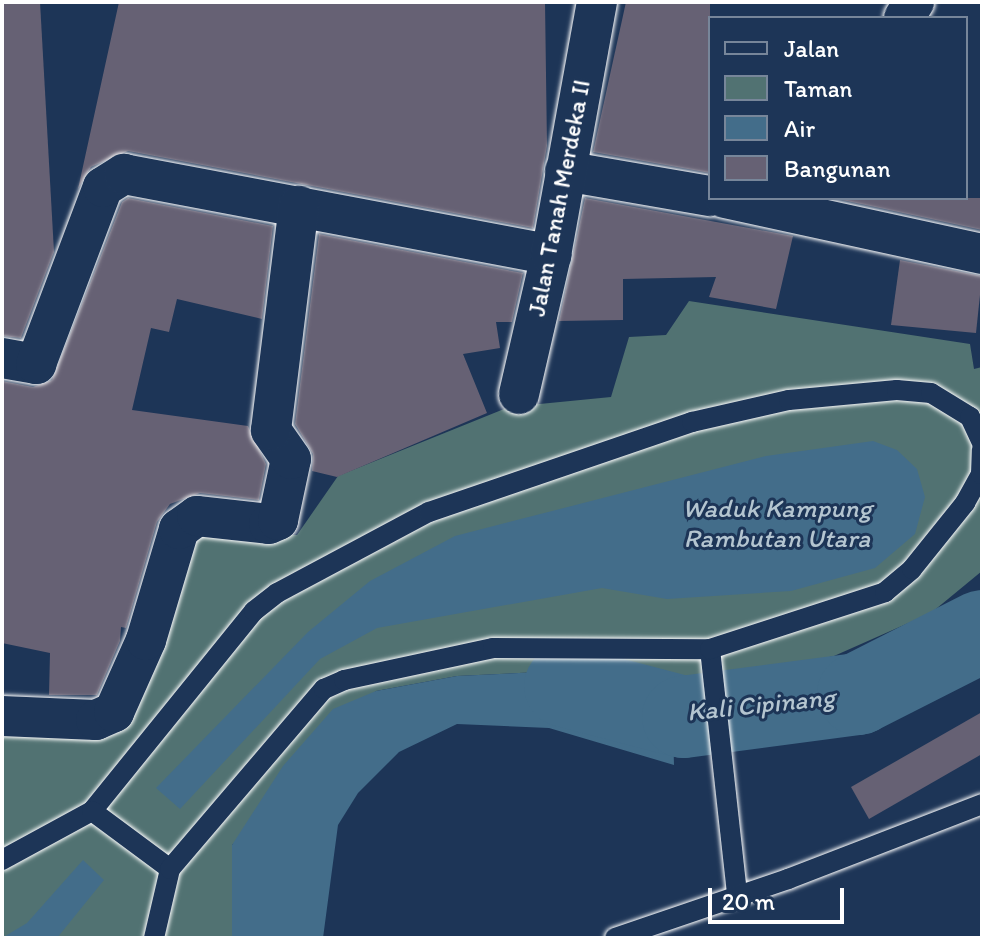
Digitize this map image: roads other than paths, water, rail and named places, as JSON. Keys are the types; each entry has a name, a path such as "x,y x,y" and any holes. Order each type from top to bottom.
{"street":[{"name":"Jalan Tanah Merdeka II","path":"519,394 551,255 596,2"},
{"path":"565,171 708,196"},
{"path":"2,358 36,364 103,187 113,177 124,174 551,255"},
{"path":"747,200 813,206 982,254"},
{"path":"2,716 96,720 114,712 146,640 179,529 197,516 269,524 278,520 291,459 271,430 299,206"}],"lane":[{"path":"2,860 92,811 254,611 277,593 429,512 692,422 789,400 897,390 931,393 970,417 982,443"},
{"path":"154,938 163,863 324,689 344,680 493,648 710,649 885,592 912,569 965,503 981,474 982,450"},
{"path":"710,649 737,893"},
{"path":"615,938 737,893 788,879 982,804"},
{"path":"92,811 163,863"}],"water":[{"name":"Waduk Kampung Rambutan Utara","path":"873,441 897,450 917,469 925,497 915,534 875,568 791,591 667,599 602,588 377,628 320,659 180,809 156,788 308,632 370,581 455,536 766,456"},
{"path":"541,672 613,678 672,691 674,765 549,728 457,724 399,752 358,793 338,825 323,938 232,938 232,845 283,766 333,709 376,691 457,676"},
{"path":"83,860 104,880 57,938 2,938 27,923"}],"waterway":[{"name":"Kali Cipinang","path":"565,686 683,717 858,694 982,631"}]}
